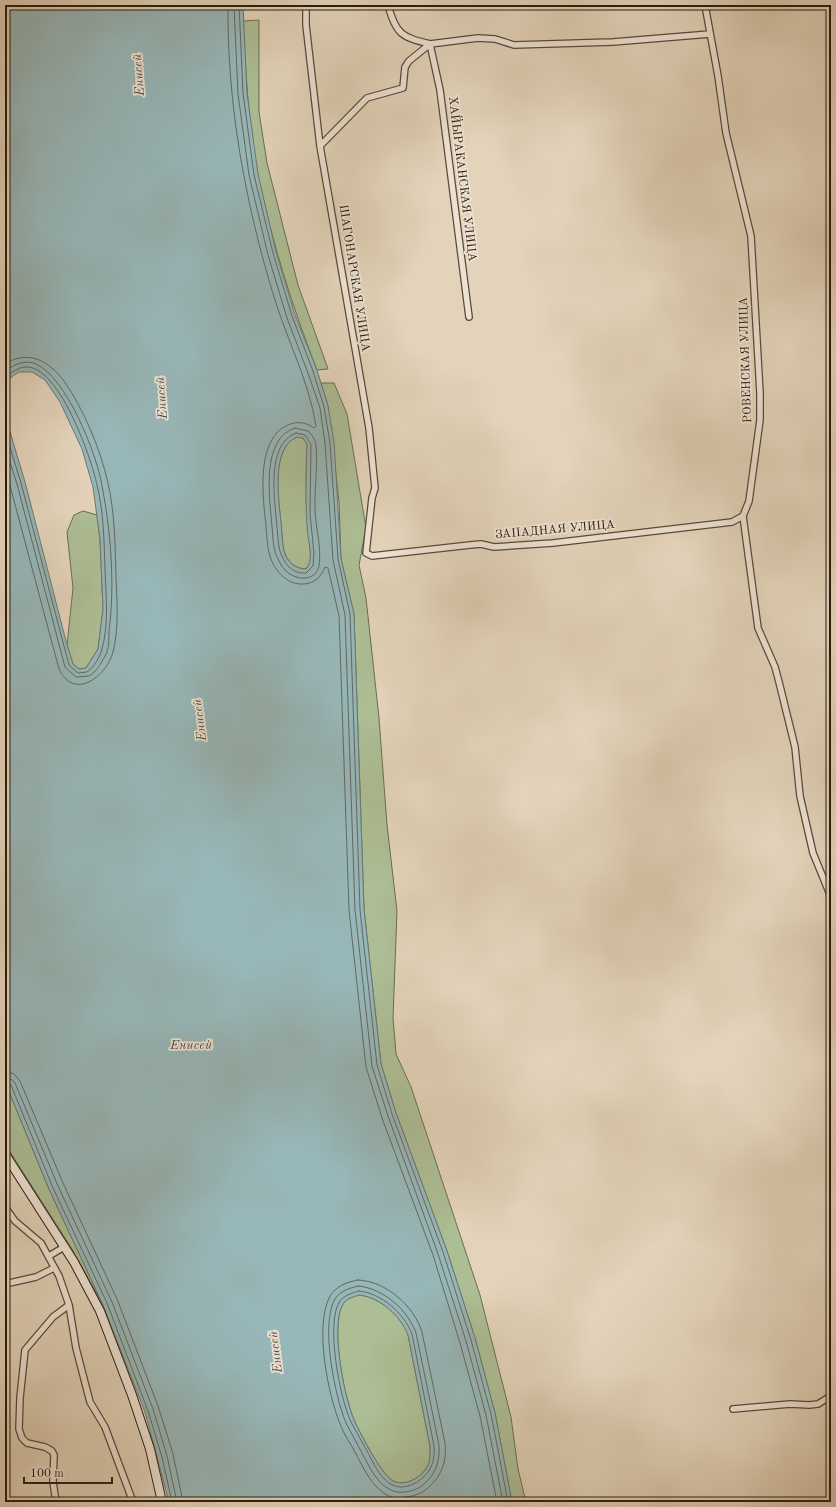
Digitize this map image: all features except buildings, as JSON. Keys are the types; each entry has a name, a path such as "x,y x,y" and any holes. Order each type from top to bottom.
{"street":[{"name":"ШАГОНАРСКАЯ УЛИЦА","path":"306,5 306,25 320,146 369,428 375,488 372,498 367,554"},
{"path":"388,5 393,20 403,35 430,44 478,38 495,39 514,45 613,42 710,34"},
{"name":"РОВЕНСКАЯ УЛИЦА","path":"705,5 726,133 751,236 760,393 760,420 750,494 747,510 743,516 758,628 775,667 795,747 800,796 812,847 831,897"},
{"path":"320,146 367,98 403,88 405,67 409,61 430,44"},
{"name":"ХАЙЫРАКАНСКАЯ УЛИЦА","path":"430,44 440,90 469,316"},
{"name":"ЗАПАДНАЯ УЛИЦА","path":"367,554 372,556 481,544 494,547 553,543 732,522 743,516"},
{"path":"5,1154 88,1286 114,1347 150,1449 162,1502"},
{"path":"5,1207 15,1221 41,1243 49,1256 69,1305 76,1348 90,1402 105,1427 133,1502"},
{"path":"49,1256 64,1247"},
{"path":"5,1284 36,1277 54,1268"},
{"path":"56,1502 53,1482 54,1455 52,1451 45,1447 27,1442 22,1438 19,1429 20,1398 25,1350 53,1317 69,1305"},
{"path":"733,1409 790,1404 818,1404 831,1396"}],"green space":[{"path":"259,20 259,112 267,163 298,285 328,369 317,370 308,346 276,249 258,175 246,79 243,21"},
{"path":"321,383 334,383 347,414 366,528 359,565 366,598 379,718 387,825 397,911 393,1018 396,1054 411,1087 480,1295 511,1417 518,1469 526,1502 512,1502 495,1413 475,1338 447,1251 396,1113 381,1064 364,909 354,614 341,559 339,501 328,406"},
{"path":"297,437 303,438 307,444 306,504 310,562 306,569 299,568 292,564 285,555 278,489 278,476 283,452 288,443"},
{"path":"83,511 97,515 100,539 103,609 98,649 86,668 79,669 73,664 67,645 73,588 67,532 74,515"},
{"path":"5,1082 49,1189 103,1305 72,1249 5,1144"},
{"path":"359,1295 375,1299 389,1309 400,1321 408,1335 430,1446 430,1453 429,1462 422,1474 408,1482 398,1483 393,1481 379,1466 354,1420 346,1395 338,1344 339,1314 346,1300"}],"water":[{"name":"Енисей","path":"5,5 243,5 247,93 258,174 276,252 295,315 317,370 328,406 334,442 341,559 354,614 364,909 381,1064 396,1113 447,1251 475,1338 495,1413 512,1502 169,1502 145,1412 103,1305 49,1189 5,1082 5,399 8,425 25,482 67,645 73,664 79,669 86,668 98,649 103,609 100,539 93,487 82,449 60,402 45,380 32,372 19,372 10,378 5,392","holes":["297,437 303,438 307,444 306,514 310,545 310,562 306,569 298,568 289,562 285,555 278,489 278,476 283,452 288,443","359,1295 375,1299 389,1309 400,1321 408,1335 430,1446 429,1462 427,1467 422,1474 408,1482 398,1483 393,1481 379,1466 354,1420 346,1395 338,1344 339,1314 346,1300"]}]}
